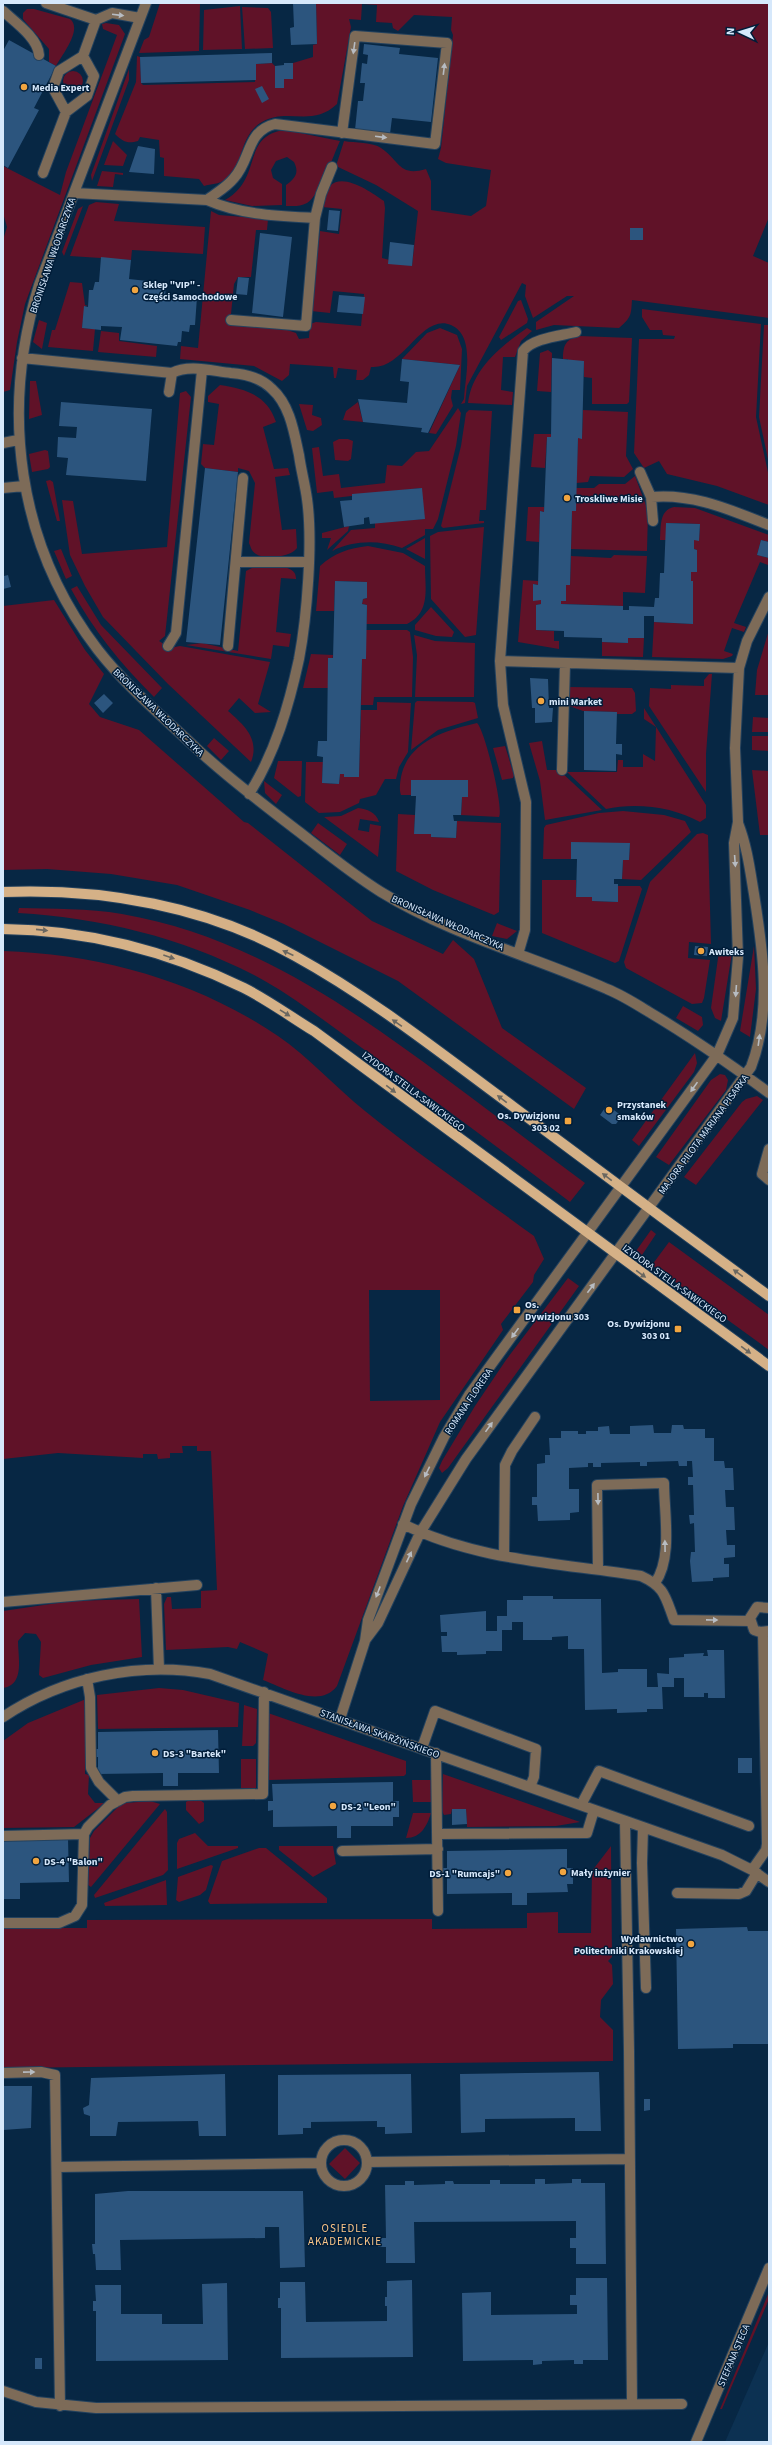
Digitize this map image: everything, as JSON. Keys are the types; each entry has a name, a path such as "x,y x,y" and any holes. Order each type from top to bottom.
{"main road":[{"path":"3,892 70,892 118,897 165,906 232,927 294,955 354,992 435,1049 649,1209 769,1296"},
{"name":"IZYDORA STELLA-SAWICKIEGO","path":"3,929 38,930 106,939 193,965 245,989 314,1031 587,1234 769,1366"}],"street":[{"path":"3,8 5,3"},
{"path":"46,3 96,20 112,13 140,18"},
{"name":"BRONISŁAWA WŁODARCZYKA","path":"146,3 74,192 31,311 22,358 19,384 18,440 24,486 31,517 44,554 74,616 98,650 128,685 221,771 382,892 477,938 610,990 672,1025 747,1076 769,1093"},
{"path":"3,12 19,25 36,45 39,55"},
{"path":"66,112 53,88 59,71 83,56 96,20"},
{"path":"208,200 235,178 252,142 265,127 275,124 342,133 435,144 447,43 356,36 342,133"},
{"path":"43,173 66,112 87,96 94,76 83,56"},
{"path":"231,320 306,326 315,218 320,194 332,167"},
{"path":"74,192 208,200 220,206 269,215 315,218"},
{"path":"518,954 525,930 526,802 503,705 500,661 524,351 532,344 576,332"},
{"path":"22,358 172,373 181,368 240,374 255,378 272,388 280,398 294,430 307,500 308,562 299,658 281,726 262,774 250,794"},
{"path":"168,646 176,633 202,370"},
{"path":"169,392 172,373"},
{"path":"3,443 18,440"},
{"path":"640,472 651,497 653,521"},
{"path":"228,646 243,478"},
{"path":"3,488 24,486"},
{"path":"651,497 674,496 697,499 769,525"},
{"path":"236,562 308,562"},
{"name":"MAJORA PILOTA MARIANA PISARKA","path":"622,1188 717,1055 729,1031 735,1006 739,933 734,843 738,822 734,748 739,668 747,640 769,597"},
{"path":"500,661 739,668"},
{"path":"562,770 564,664"},
{"name":"MAJORA PILOTA MARIANA PISARKA","path":"649,1209 747,1076 758,1048 764,977 762,948 745,841 738,822"},
{"path":"769,1149 762,1174 769,1180"},
{"name":"ROMANA FLORERA","path":"340,1719 365,1641 368,1620 404,1524 444,1436 459,1410 622,1188"},
{"name":"ROMANA FLORERA","path":"365,1641 378,1623 420,1532 466,1458 649,1209"},
{"path":"504,1556 505,1465 512,1450 535,1417"},
{"path":"598,1569 597,1485 664,1483 665,1558 662,1572 655,1583"},
{"path":"404,1524 434,1539 454,1546 504,1556 641,1576 655,1583 661,1590 674,1620 750,1621"},
{"path":"3,1602 196,1585"},
{"path":"156,1588 159,1669"},
{"path":"677,1893 740,1894 746,1890 766,1850 768,1822 766,1632 754,1630 750,1621 754,1609 760,1606 769,1608"},
{"name":"STANISŁAWA SKARŻYŃSKIEGO","path":"3,1717 37,1697 87,1679 109,1674 159,1669 190,1670 210,1674 722,1855 755,1871 769,1882"},
{"path":"87,1679 90,1697 91,1768 100,1782 118,1801"},
{"path":"3,1923 59,1923 75,1916 82,1905 84,1834 98,1817 118,1801 133,1796 263,1794 264,1692"},
{"path":"422,1748 434,1711 536,1749 534,1778 530,1787"},
{"path":"436,1753 438,1911"},
{"path":"581,1805 599,1771 749,1826"},
{"path":"437,1834 587,1833 594,1810"},
{"path":"625,1821 632,2404"},
{"path":"643,1828 642,1863 646,1988"},
{"path":"3,1836 84,1834"},
{"path":"342,1851 438,1849"},
{"path":"3,2073 41,2072 55,2075 58,2167 60,2406"},
{"path":"341,2140 357,2143 365,2151 368,2162 366,2172 360,2180 344,2186 329,2180 323,2172 321,2163 327,2147 341,2140"},
{"path":"368,2162 630,2159"},
{"path":"58,2167 321,2163"},
{"name":"STEFANA STECA","path":"696,2442 769,2268"},
{"path":"3,2391 36,2402 60,2406 104,2408 682,2404"}],"shaded area":[{"path":"160,3 200,3 199,51 139,53 144,40 149,37"},
{"path":"316,3 769,3 769,217 753,256 769,263 769,318 632,300 630,315 619,328 554,325 536,330 536,322 574,296 567,296 533,318 525,296 526,285 522,283 467,386 465,403 461,404 464,399 467,369 464,338 459,330 451,325 440,323 430,327 421,334 393,360 383,366 371,367 369,375 363,380 356,380 357,370 338,368 336,378 334,378 333,367 290,364 289,375 282,381 254,366 180,359 181,346 198,348 211,211 219,215 268,219 267,230 256,230 251,277 238,277 234,284 230,324 287,330 296,333 299,339 309,338 310,324 316,322 361,326 364,294 333,291 330,313 311,311 320,231 339,234 342,209 322,207 327,190 336,182 349,182 357,185 384,201 385,208 382,258 412,266 418,211 376,185 336,166 344,141 378,146 400,166 410,171 426,169 431,181 431,210 471,216 486,206 491,170 446,163 438,159 441,148 453,35 451,30 452,17 414,15 398,31 393,28 392,23 376,22 377,5 362,4 361,20 349,19 351,27 337,104 328,111 318,115 281,116 262,122 254,128 249,135 231,175 220,182 204,186 199,179 164,176 164,158 160,157 159,140 140,137 138,141 128,142 123,141 115,134 136,82 137,56 140,57 141,83 143,85 255,82 256,64 272,63 275,66 275,88 284,88 284,79 293,79 293,63 313,57 313,45 317,44"},
{"path":"240,6 242,49 203,50 204,10"},
{"path":"242,7 268,8 271,12 273,48 245,49"},
{"path":"27,9 34,9 70,19 73,23 73,35 56,66 49,62 49,49 23,19 23,13"},
{"path":"106,23 119,25 125,34 25,304 17,342 10,390 3,392 3,240 7,227 3,213 3,166 60,195 66,172 117,35 103,29 102,24"},
{"path":"129,69 129,80 92,181 91,175"},
{"path":"73,71 80,74 83,81 80,88 73,91 66,88 63,81 66,74"},
{"path":"285,130 340,141 321,184 312,199 302,205 286,206 286,185 294,178 296,173 296,166 294,162 287,157 276,161 271,170 273,178 282,184 282,205 252,206 225,200 237,191 244,181 262,140 271,134"},
{"path":"113,141 127,155 123,166 104,165"},
{"path":"102,171 123,173 123,175 115,174 113,187 97,186"},
{"path":"96,202 119,204 114,221 205,227 203,254 132,250 131,260 70,256 89,205"},
{"path":"83,206 64,256 62,252 78,209"},
{"path":"70,282 82,283 85,305 88,305 85,306 82,328 95,329 93,351 48,347 52,330 55,330"},
{"path":"521,300 528,319 527,323 501,340 499,337 518,301"},
{"path":"642,309 761,324 756,417 769,477 769,505 717,486 667,474 659,461 644,468 634,453 639,339 674,339 675,336 663,335 662,330 650,330 642,317"},
{"path":"39,320 47,323 42,349 33,342"},
{"path":"764,325 769,325 769,464 759,417"},
{"path":"440,328 457,335 462,349 460,390 452,390 451,398 453,406 436,434 429,433 460,365 402,359 427,333"},
{"path":"527,328 532,331 521,341 515,357 503,357 501,390 513,392 512,405 468,403 475,379 489,360 507,343"},
{"path":"101,331 119,333 119,341 157,346 156,357 98,352"},
{"path":"579,336 632,338 629,402 627,404 592,404 592,378 584,377 584,361 568,361 568,359 563,359 566,343"},
{"path":"548,350 552,353 551,392 537,391 540,353"},
{"path":"30,381 36,381 42,415 29,419"},
{"path":"220,385 247,391 261,399 267,405 276,422 263,427 274,469 288,468 290,475 275,477 282,530 296,529 297,548 289,554 278,557 265,557 256,554 251,549 249,543 255,483 249,471 238,468 238,472 205,468 201,464 203,444 214,445 219,404 208,402 208,396"},
{"path":"186,391 191,397 165,636 159,641 170,648 180,646 270,662 258,704 271,712 255,713 239,698 228,711 245,727 252,739 253,754 251,762 168,684 103,617 85,586 70,555 62,500 73,501 82,554 167,547 180,393"},
{"path":"358,402 363,422 343,420 346,411"},
{"path":"299,404 313,405 312,415 321,418 322,425 313,431 307,430"},
{"path":"458,408 461,413 456,446 438,519 433,529 425,529 425,535 402,548 393,545 367,542 341,547 332,551 351,530 375,528 375,523 424,519 421,488 334,498 333,491 317,493 312,448 319,447 323,476 339,474 341,488 385,483 387,465 402,466 416,452 429,451"},
{"path":"469,410 492,411 486,510 480,510 479,521 484,521 484,523 443,528 441,526 461,446 466,413"},
{"path":"583,410 628,412 626,456 633,469 624,477 590,476 588,482 576,483 578,438 582,438"},
{"path":"534,434 551,434 551,437 547,437 545,468 531,467"},
{"path":"339,439 348,439 353,441 351,459 348,461 335,460 333,442"},
{"path":"45,450 48,451 50,467 48,469 32,472 29,454"},
{"path":"635,476 648,511 647,551 571,549 572,511 576,511 576,488 594,488 599,484 625,484"},
{"path":"50,480 53,482 60,521 57,521 46,481"},
{"path":"528,507 544,507 544,512 540,511 539,542 526,541"},
{"path":"674,507 695,508 769,535 769,542 761,540 757,555 769,558 768,565 760,562 734,623 746,627 744,632 732,628 724,651 733,654 732,656 723,659 652,657 654,622 693,624 693,582 691,581 691,572 697,572 697,550 694,549 694,540 699,540 700,524 667,523 666,540 660,540 663,515 669,509"},
{"path":"349,526 348,531 327,550 331,538 322,538 322,533"},
{"path":"484,527 476,635 465,637 431,599 430,536 438,532"},
{"path":"425,538 425,559 406,549"},
{"path":"368,546 403,553 425,566 426,591 423,607 415,619 407,624 366,624 367,605 362,604 363,599 367,598 367,582 335,581 334,611 316,611 320,566 336,554 354,548"},
{"path":"61,549 72,576 66,579 54,551"},
{"path":"614,555 647,556 645,593 623,592 623,606 561,604 561,601 566,601 566,585 570,585 571,556 611,558"},
{"path":"272,566 286,568 295,574 296,579 281,578 276,632 291,634 289,647 273,645 271,659 186,645 202,643 238,651 246,571 254,567"},
{"path":"523,580 538,581 538,585 534,584 533,600 541,600 541,604 536,605 536,630 554,631 554,641 559,641 559,649 518,642"},
{"path":"77,586 101,625 162,688 154,697 130,672 98,632 71,589"},
{"path":"54,600 85,650 104,674 89,704 100,717 139,730 244,822 248,823 372,921 443,954 453,940 474,959 502,1028 586,1088 574,1109 398,981 284,924 250,910 177,885 111,874 47,869 3,870 3,606"},
{"path":"431,607 454,632 452,637 436,636 415,630 415,625"},
{"path":"366,630 407,630 410,632 413,657 412,697 374,697 373,705 361,705 362,659 366,659"},
{"path":"769,630 769,695 755,695 757,670"},
{"path":"414,635 435,641 475,643 474,697 415,697 417,655"},
{"path":"628,638 644,638 643,657 602,656 602,642 628,643"},
{"path":"311,654 333,655 328,688 303,688"},
{"path":"709,674 712,674 706,754 706,792 649,706 650,688 671,689 671,685 704,686 704,680"},
{"path":"569,687 632,688 635,693 636,711 632,714 617,714 617,712 583,711 569,706"},
{"path":"417,701 473,702 475,703 478,718 438,730 411,750 415,703"},
{"path":"377,702 411,703 408,752 399,767 396,779 385,779 376,795 360,799 359,803 340,812 319,813 305,802 306,762 323,762 322,783 339,784 340,774 344,774 344,777 359,777 361,710 377,710"},
{"path":"644,708 706,805 706,818 700,822 667,809 654,807 630,806 606,809 567,772 617,772 618,760 623,760 623,767 643,767 643,754 655,761 656,727 644,719"},
{"path":"753,717 769,718 769,732 752,732"},
{"path":"477,723 485,740 493,770 499,800 499,817 461,815 462,797 468,797 468,780 411,780 411,795 401,795 400,782 405,765 412,754 420,746 430,739 453,729"},
{"path":"752,736 769,736 769,751 752,750"},
{"path":"214,738 229,751 221,760 207,746"},
{"path":"542,741 547,770 559,770 602,810 545,820 540,781 529,743"},
{"path":"505,746 514,775 513,778 502,780 493,748"},
{"path":"278,761 302,761 301,796 298,797 274,778"},
{"path":"752,770 769,771 769,835 760,835"},
{"path":"264,781 282,795 276,804 265,793"},
{"path":"358,808 371,812 376,816 379,822 360,819 358,830 369,832 370,824 381,826 378,857 324,817 341,816"},
{"path":"623,811 664,815 685,821 691,832 641,880 622,879 623,860 629,860 630,844 571,843 571,859 543,859 544,828 546,825 599,813"},
{"path":"398,814 415,815 414,834 431,834 431,837 456,838 457,821 501,823 499,912 494,915 433,890 396,871"},
{"path":"318,823 347,844 340,855 311,833"},
{"path":"703,833 708,835 711,944 689,942 688,958 710,960 702,1003 692,1004 626,968 624,962 650,882 697,834"},
{"path":"542,880 576,880 576,897 592,897 592,901 618,902 618,886 640,886 642,889 619,961 615,963 542,933"},
{"path":"19,908 83,910 122,914 167,924 211,938 252,956 293,976 370,1025 445,1078 585,1183 570,1202 296,1000 254,975 198,950 169,940 110,925 79,919 18,913"},
{"path":"497,923 517,931 507,939 492,936"},
{"path":"754,946 756,989 750,1037 740,1031"},
{"path":"3,951 39,953 76,958 146,974 181,986 214,1000 247,1017 289,1044 354,1102 385,1127 534,1236 544,1259 534,1275 533,1282 501,1324 503,1330 440,1422 403,1506 337,1686 330,1693 321,1696 302,1695 263,1680 268,1654 240,1642 237,1649 228,1647 166,1650 164,1604 167,1597 171,1597 172,1609 201,1608 201,1591 217,1590 211,1451 197,1451 197,1446 182,1446 183,1453 170,1453 170,1458 158,1459 157,1454 143,1454 143,1458 58,1453 3,1459","holes":["369,1290 440,1290 440,1400 370,1401"]},
{"path":"719,951 732,953 721,1021 715,1018 711,1008"},
{"path":"683,1006 702,1017 703,1025 698,1031 676,1018"},
{"path":"695,1053 697,1063 694,1072 639,1146 632,1140"},
{"path":"720,1074 725,1075 728,1080 726,1090 669,1165 656,1157 711,1080"},
{"path":"757,1096 763,1100 696,1185 684,1177 742,1102 746,1099"},
{"path":"651,1230 656,1234 642,1255 636,1251"},
{"path":"669,1242 769,1315 769,1350 652,1265"},
{"path":"568,1278 579,1286 448,1468 442,1473 439,1468 442,1461 475,1406 506,1360"},
{"path":"139,1599 142,1657 91,1665 43,1678 39,1675 41,1642 36,1634 25,1633 18,1641 19,1669 15,1682 10,1686 3,1688 3,1611 71,1601"},
{"path":"159,1688 183,1690 239,1703 238,1727 98,1729 97,1695"},
{"path":"86,1699 85,1774 89,1775 88,1794 95,1803 105,1803 74,1827 3,1828 3,1741 28,1723"},
{"path":"244,1705 257,1709 256,1743 253,1746 242,1746"},
{"path":"268,1713 406,1761 406,1774 404,1776 269,1780"},
{"path":"241,1759 256,1759 256,1788 241,1788"},
{"path":"443,1774 580,1822 556,1826 467,1827 466,1809 452,1809 451,1814 444,1815 442,1811"},
{"path":"412,1780 431,1780 431,1802 413,1802"},
{"path":"189,1800 200,1800 204,1803 204,1821 199,1824 186,1810 186,1802"},
{"path":"150,1801 160,1804 91,1887 88,1885 90,1838 94,1831 120,1805"},
{"path":"165,1809 167,1812 168,1870 163,1875 95,1898 94,1895"},
{"path":"413,1813 431,1813 428,1822 419,1834 406,1838"},
{"path":"195,1833 208,1846 238,1846 238,1848 177,1869 177,1843 179,1839"},
{"path":"279,1846 333,1846 336,1864 313,1877 279,1850"},
{"path":"611,1846 612,1957 608,1961 612,1965 613,1984 601,2000 600,2017 613,2030 613,2061 3,2068 3,1928 87,1928 87,1920 432,1919 432,1929 527,1928 527,1913 558,1912 558,1933 591,1933 592,1871"},
{"path":"259,1848 266,1848 327,1898 327,1903 210,1904 208,1901 222,1861"},
{"path":"211,1865 213,1866 206,1890 200,1895 179,1902 176,1900 178,1877"},
{"path":"166,1880 167,1905 105,1906 104,1903"},
{"path":"345,2148 360,2163 345,2179 329,2164"},
{"path":"769,2292 769,2299 722,2409 720,2409"},
{"path":"769,2342 769,2442 725,2442"}],"building":[{"path":"293,3 316,3 317,44 291,45 290,28 294,27"},
{"name":"Media Expert","path":"9,40 56,66 34,108 39,110 8,168 3,165 3,51"},
{"path":"364,44 400,48 399,54 438,58 431,122 392,118 390,134 355,130 358,101 363,101 365,83 360,83 362,63 367,64 368,55 363,54"},
{"path":"272,53 272,63 256,64 256,80 141,83 140,57"},
{"path":"284,63 293,63 293,79 284,79 284,88 275,88 275,66 284,65"},
{"path":"262,86 269,99 262,103 255,89"},
{"path":"138,146 155,149 154,174 129,172"},
{"path":"329,210 340,211 338,231 327,230"},
{"path":"630,228 643,228 643,240 630,240"},
{"path":"260,233 292,237 283,317 252,313"},
{"path":"390,242 414,245 412,266 388,264"},
{"path":"101,257 131,260 129,279 166,283 165,298 185,300 185,296 197,297 195,325 190,325 189,332 182,331 181,342 178,342 177,346 120,340 122,327 101,326 101,330 82,328 84,306 88,307 89,290 93,290 95,282 99,282"},
{"path":"238,277 249,278 247,295 236,294"},
{"path":"339,295 365,297 363,314 337,312"},
{"path":"552,358 584,361 582,439 578,438 576,511 572,511 570,585 566,585 566,601 561,601 561,604 623,606 623,610 629,610 629,606 654,607 655,598 659,598 660,573 664,573 666,523 700,524 699,541 694,540 694,549 697,550 697,572 691,572 691,581 693,581 693,624 654,622 654,616 644,616 644,638 628,638 628,643 602,642 602,638 564,637 564,631 536,630 536,605 541,604 541,600 533,601 533,584 538,585 540,511 544,512 547,437 551,437"},
{"path":"402,359 460,365 428,433 421,432 422,428 363,422 358,399 407,403 409,382 400,381"},
{"path":"61,402 152,409 146,481 66,475 68,458 57,457 58,437 76,438 77,427 59,426"},
{"path":"205,468 238,472 220,645 186,642"},
{"path":"422,488 425,519 370,524 369,517 364,518 364,524 344,527 340,501 352,500 352,494"},
{"path":"761,540 769,542 769,558 757,555"},
{"path":"4,572 4,576 8,575 11,587 3,589"},
{"path":"335,581 367,582 367,598 363,599 362,604 367,605 366,659 362,659 359,777 344,777 344,774 340,774 339,784 322,783 323,757 317,756 318,741 327,741 328,658 333,658"},
{"name":"mini Market","path":"530,678 548,679 549,708 553,708 552,722 535,723 535,708 532,708"},
{"path":"104,694 113,703 103,713 94,703"},
{"path":"584,711 617,712 616,744 622,744 622,755 616,754 616,771 584,770"},
{"path":"411,780 468,780 468,797 462,797 461,815 453,815 454,821 457,821 456,838 431,837 431,834 414,834 416,796 411,796"},
{"path":"571,842 630,843 629,860 623,860 622,879 614,879 614,884 618,884 618,902 592,901 592,897 576,897 577,859 571,859"},
{"name":"Awiteks","path":"695,946 708,947 707,956 694,955"},
{"name":"Przystanek smaków","path":"607,1105 622,1116 616,1124 612,1124 600,1115"},
{"path":"653,1425 654,1433 671,1433 672,1425 683,1425 684,1429 705,1429 705,1438 714,1438 714,1461 724,1461 725,1468 733,1468 734,1490 725,1490 726,1507 734,1507 735,1530 726,1530 727,1545 735,1545 735,1557 724,1558 724,1564 729,1564 729,1577 713,1578 713,1581 692,1582 690,1561 691,1552 695,1552 694,1523 690,1524 689,1515 694,1515 693,1485 688,1485 688,1477 693,1477 692,1461 687,1461 687,1466 679,1466 678,1461 647,1462 647,1466 640,1466 640,1462 601,1463 601,1467 593,1467 593,1463 588,1463 588,1467 569,1468 569,1489 579,1489 579,1512 570,1513 570,1520 538,1521 537,1505 532,1505 532,1497 537,1497 537,1464 545,1463 545,1455 550,1455 549,1438 561,1438 561,1431 578,1431 578,1434 586,1434 586,1431 598,1431 598,1427 609,1426 610,1434 630,1434 630,1426"},
{"path":"523,1596 553,1596 553,1599 601,1599 602,1673 618,1672 618,1669 647,1669 647,1687 658,1687 657,1673 669,1674 669,1658 684,1657 684,1654 704,1653 703,1656 708,1656 707,1650 724,1650 725,1698 708,1698 708,1693 704,1693 704,1697 684,1697 684,1678 674,1678 674,1687 662,1687 663,1709 647,1709 647,1712 617,1713 617,1709 585,1710 584,1649 568,1649 568,1636 552,1637 552,1640 523,1640 523,1622 512,1622 512,1630 502,1630 502,1651 486,1651 486,1654 457,1655 457,1652 442,1652 441,1636 447,1636 447,1632 441,1632 440,1615 486,1611 486,1631 497,1631 497,1616 507,1616 507,1600 523,1600"},
{"name":"DS-3 \"Bartek\"","path":"218,1730 219,1773 178,1773 178,1786 163,1786 163,1773 98,1774 98,1757 92,1757 92,1749 98,1749 98,1732"},
{"path":"738,1758 752,1758 752,1773 738,1773"},
{"name":"DS-2 \"Leon\"","path":"393,1782 393,1801 399,1801 399,1817 393,1817 393,1826 351,1826 351,1838 337,1838 337,1826 273,1827 273,1810 268,1811 268,1801 273,1801 272,1784"},
{"path":"452,1809 466,1809 467,1824 452,1825"},
{"name":"DS-4 \"Balon\"","path":"68,1838 69,1882 20,1883 20,1899 3,1899 3,1840"},
{"name":"DS-1 \"Rumcajs\"","path":"567,1849 567,1868 573,1868 573,1884 567,1884 568,1892 527,1893 527,1905 512,1905 512,1893 447,1894 447,1877 442,1877 442,1868 447,1868 447,1851"},
{"path":"747,1927 748,1931 769,1931 769,2044 733,2044 733,2048 678,2049 676,1929"},
{"path":"599,2072 601,2131 575,2131 575,2118 485,2119 485,2132 461,2133 460,2074"},
{"path":"225,2074 226,2136 199,2136 198,2121 118,2122 116,2136 90,2136 90,2116 84,2114 83,2108 89,2105 91,2078"},
{"path":"411,2074 412,2133 385,2134 385,2127 377,2127 377,2121 311,2122 311,2128 303,2128 303,2134 278,2135 278,2075"},
{"path":"3,2086 32,2086 31,2128 3,2130"},
{"path":"644,2099 650,2099 650,2110 644,2111"},
{"path":"535,2179 545,2179 545,2184 572,2183 572,2179 581,2179 581,2183 605,2183 606,2264 576,2264 576,2248 570,2248 570,2238 576,2238 576,2221 414,2222 415,2263 386,2263 386,2247 378,2247 378,2238 386,2238 385,2185 405,2185 405,2181 414,2181 414,2185 445,2184 445,2181 453,2181 454,2184 490,2184 490,2180 500,2180 500,2184 535,2184"},
{"path":"128,2191 303,2191 305,2267 280,2268 279,2227 265,2227 265,2238 120,2240 121,2270 96,2270 95,2254 93,2254 92,2244 95,2244 95,2194"},
{"path":"576,2278 607,2278 608,2360 583,2360 583,2364 574,2364 574,2360 542,2361 542,2364 533,2365 533,2360 463,2361 462,2293 491,2292 491,2315 577,2314 577,2305 570,2305 570,2295 576,2295"},
{"path":"412,2280 413,2357 281,2358 281,2308 278,2308 278,2298 280,2298 280,2282 305,2282 306,2322 387,2321 387,2306 385,2306 385,2297 387,2297 387,2281"},
{"path":"227,2283 228,2360 96,2361 96,2311 93,2311 93,2301 96,2301 95,2285 121,2285 121,2314 162,2314 162,2324 203,2324 202,2284"},
{"path":"35,2358 42,2358 42,2369 35,2369"}],"place":[{"name":"Media Expert","path":"24,87"},
{"name":"Sklep \"VIP\" - Części Samochodowe","path":"135,290"},
{"name":"Troskliwe Misie","path":"567,498"},
{"name":"mini Market","path":"541,701"},
{"name":"Awiteks","path":"701,951"},
{"name":"Przystanek smaków","path":"609,1110"},
{"name":"Os. Dywizjonu 303 02","path":"568,1121"},
{"name":"Os. Dywizjonu 303","path":"517,1310"},
{"name":"Os. Dywizjonu 303 01","path":"678,1329"},
{"name":"DS-3 \"Bartek\"","path":"155,1753"},
{"name":"DS-2 \"Leon\"","path":"333,1806"},
{"name":"DS-4 \"Balon\"","path":"36,1861"},
{"name":"Mały inżynier","path":"563,1872"},
{"name":"DS-1 \"Rumcajs\"","path":"508,1873"},
{"name":"Wydawnictwo Politechniki Krakowskiej","path":"691,1944"}],"district":[{"name":"OSIEDLE AKADEMICKIE","path":"345,2234"}]}
